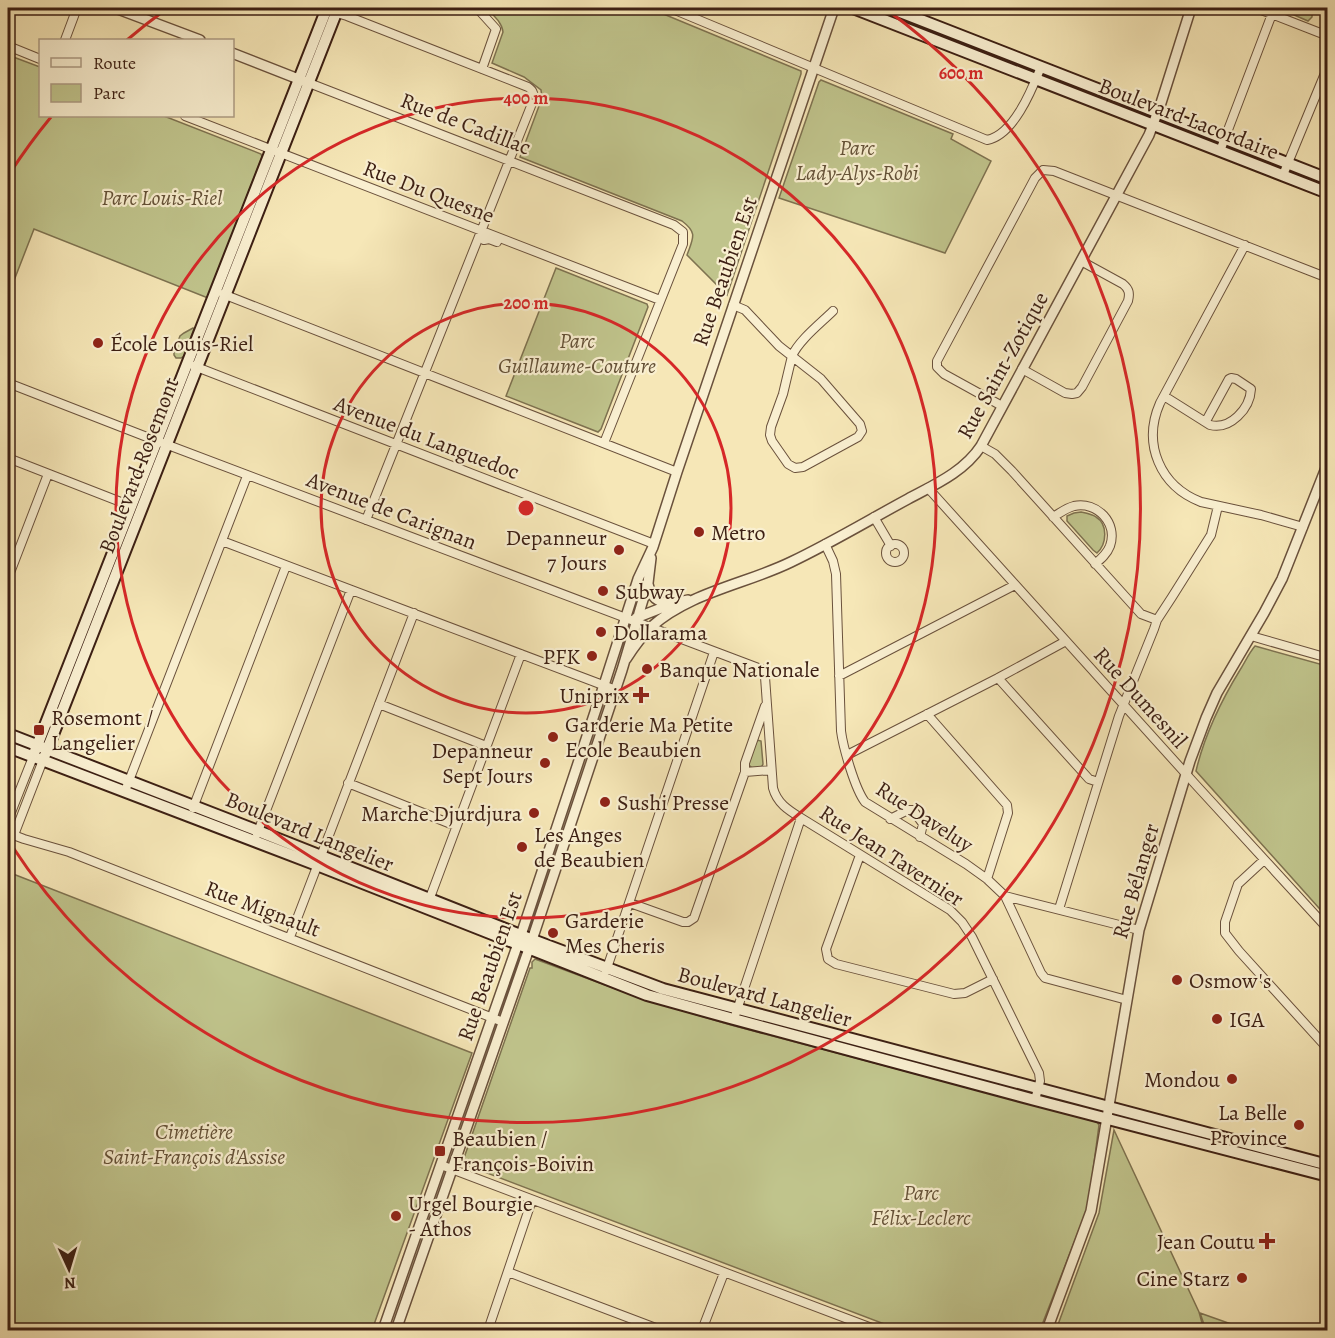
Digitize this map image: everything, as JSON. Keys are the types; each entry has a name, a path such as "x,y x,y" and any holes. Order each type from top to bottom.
{"main road":[{"name":"Boulevard Lacordaire","path":"853,8 1328,193"},
{"name":"Boulevard Lacordaire","path":"890,8 1328,179"},
{"name":"Boulevard Rosemont","path":"42,748 277,151 329,9"},
{"name":"Boulevard Rosemont","path":"38,759 131,506 162,443"},
{"name":"Boulevard Langelier","path":"8,734 127,786 605,973 647,995 735,1014 1036,1094 1328,1165"},
{"name":"Boulevard Langelier","path":"8,747 38,759 127,786"},
{"name":"Boulevard Langelier","path":"1108,1112 1328,1176"}],"street":[{"path":"65,39 77,8"},
{"path":"116,8 197,39"},
{"path":"477,8 496,29 482,69"},
{"path":"670,8 987,140 996,137 1015,119 1026,103 1041,67"},
{"name":"Rue Beaubien Est","path":"396,1330 616,690 626,659 638,579 653,545 834,8"},
{"name":"Rue Saint-Zotique","path":"650,628 666,616 697,599 783,566 825,544 928,488 966,465 975,455 1153,125 1191,8"},
{"path":"1256,8 1328,36"},
{"path":"329,9 528,87 533,93 533,101 510,161 366,520"},
{"path":"1220,151 1272,14"},
{"path":"8,46 39,59"},
{"name":"Rue de Cadillac","path":"234,54 674,225 683,232 683,244 659,303"},
{"path":"1282,175 1328,66"},
{"name":"Rue Du Quesne","path":"188,117 482,231 659,303"},
{"path":"1002,406 944,374 937,367 937,361 1040,172 1054,171 1328,278"},
{"path":"484,240 489,239 659,303 604,443"},
{"path":"1245,245 1156,411 1152,427 1152,444 1160,466 1170,480 1188,496 1201,502 1261,514 1303,527"},
{"path":"1022,369 1065,393 1075,394 1082,387 1128,301 1129,295 1128,289 1123,284 1081,261"},
{"path":"220,293 677,472"},
{"path":"733,305 745,310 779,346 792,356 830,387 858,420 862,431 855,439 800,468 795,468 788,464 772,441 771,427 783,394 792,356 796,348 833,311"},
{"name":"Avenue du Languedoc","path":"192,365 653,545"},
{"path":"1164,396 1210,425 1217,426 1224,425 1242,412 1251,395 1250,387 1233,379 1229,380 1206,421"},
{"name":"Avenue de Carignan","path":"8,383 763,671"},
{"path":"981,446 997,456 1141,614 1157,620"},
{"path":"8,458 131,506"},
{"name":"Rue Bélanger","path":"1047,1330 1091,1211 1138,930 1186,774 1210,708 1282,579 1328,464"},
{"path":"8,578 48,474"},
{"path":"127,786 247,476"},
{"name":"Rue Dumesnil","path":"928,488 1328,928"},
{"path":"1053,517 1071,507 1082,505 1095,508 1106,517 1111,529 1111,542 1104,555 1095,564"},
{"path":"1059,909 1124,705 1157,620 1211,535 1218,506"},
{"path":"874,517 891,546"},
{"path":"222,542 616,690"},
{"name":"Rue Daveluy","path":"825,544 836,574 843,747 861,798 869,806 966,864 1005,896 1138,930"},
{"name":"Rue Beaubien Est","path":"383,1330 519,940 604,685 648,583 653,545"},
{"path":"192,811 286,566"},
{"path":"648,583 654,598 661,602 674,603"},
{"path":"840,676 1015,585"},
{"path":"256,836 351,590"},
{"name":"Rue Saint-Zotique","path":"631,620 674,603 697,599"},
{"path":"290,937 414,613"},
{"name":"Rue Beaubien Est","path":"626,659 650,628"},
{"path":"1251,636 1328,658"},
{"path":"847,755 1066,641"},
{"path":"605,973 714,652"},
{"path":"428,904 521,654"},
{"name":"Rue Jean Tavernier","path":"763,671 771,770 777,799 784,807 957,916 972,938 1039,1073 1036,1094"},
{"path":"998,678 1089,778 1098,782"},
{"path":"630,903 683,922 694,918 745,772 745,764 766,702"},
{"path":"379,704 486,746"},
{"path":"927,714 1007,805 1008,813 987,879"},
{"path":"587,736 599,739"},
{"name":"Boulevard Rosemont","path":"8,820 38,759"},
{"name":"Boulevard Rosemont","path":"10,834 38,759"},
{"path":"745,772 771,770"},
{"path":"348,783 456,826"},
{"path":"563,808 575,812"},
{"path":"890,819 908,810 913,810 923,824 920,837"},
{"path":"735,1014 801,818"},
{"name":"Rue Mignault","path":"10,834 69,852 503,1022"},
{"path":"860,855 826,950 828,959 836,964 954,994 965,993 993,979"},
{"path":"1264,860 1238,884 1225,922 1225,933 1328,1049"},
{"path":"1005,896 1045,978 1127,1000"},
{"path":"441,1165 877,1330"},
{"path":"488,1330 532,1200"},
{"path":"508,1272 662,1330"},
{"path":"702,1330 724,1273"}],"green space":[{"path":"486,8 649,8 801,71 727,295 687,255 693,236 682,221 520,157 542,98 541,90 524,77 492,63 503,32 499,22"},
{"path":"1285,8 1312,8 1312,17 1308,21 1285,11"},
{"name":"Parc Louis-Riel","path":"8,55 39,67 39,117 167,117 261,154 262,157 208,298 34,229 8,296"},
{"name":"Parc Lady-Alys-Robi","path":"821,80 953,134 951,139 991,161 945,253 779,198"},
{"name":"Parc Guillaume-Couture","path":"556,268 647,304 648,307 598,432 506,396"},
{"path":"193,328 184,356 176,358 174,352 180,336"},
{"path":"1081,512 1094,516 1103,524 1105,534 1103,545 1097,553 1067,521 1067,516"},
{"path":"1255,646 1327,666 1327,917 1196,771 1208,732 1233,682"},
{"path":"757,740 761,741 763,764 761,768 752,768 749,762"},
{"name":"Cimetière Saint-François d'Assise","path":"8,872 472,1053 372,1330 8,1330"},
{"name":"Parc Félix-Leclerc","path":"535,959 643,999 731,1025 1097,1122 1099,1125 1086,1212 1040,1330 900,1330 466,1165 464,1158 530,968 532,968 532,962"},
{"path":"1114,1130 1199,1312 1204,1330 1056,1330 1099,1213"},
{"path":"1200,1313 1248,1330 1206,1330"}],"place":[{"name":"École Louis-Riel","path":"98,343"},
{"name":"Metro","path":"699,532"},
{"name":"Depanneur 7 Jours","path":"619,550"},
{"name":"Subway","path":"603,591"},
{"name":"Dollarama","path":"601,632"},
{"name":"PFK","path":"592,656"},
{"name":"Banque Nationale","path":"647,669"},
{"name":"Uniprix","path":"641,695"},
{"name":"Rosemont / Langelier","path":"39,730"},
{"name":"Garderie Ma Petite Ecole Beaubien","path":"553,737"},
{"name":"Depanneur Sept Jours","path":"545,763"},
{"name":"Sushi Presse","path":"605,802"},
{"name":"Marche Djurdjura","path":"534,813"},
{"name":"Les Anges de Beaubien","path":"522,847"},
{"name":"Garderie Mes Cheris","path":"553,933"},
{"name":"Osmow's","path":"1177,980"},
{"name":"IGA","path":"1217,1019"},
{"name":"Mondou","path":"1232,1079"},
{"name":"La Belle Province","path":"1299,1125"},
{"name":"Beaubien / François-Boivin","path":"440,1151"},
{"name":"Urgel Bourgie - Athos","path":"396,1216"},
{"name":"Jean Coutu","path":"1267,1241"},
{"name":"Cine Starz","path":"1242,1278"}]}
